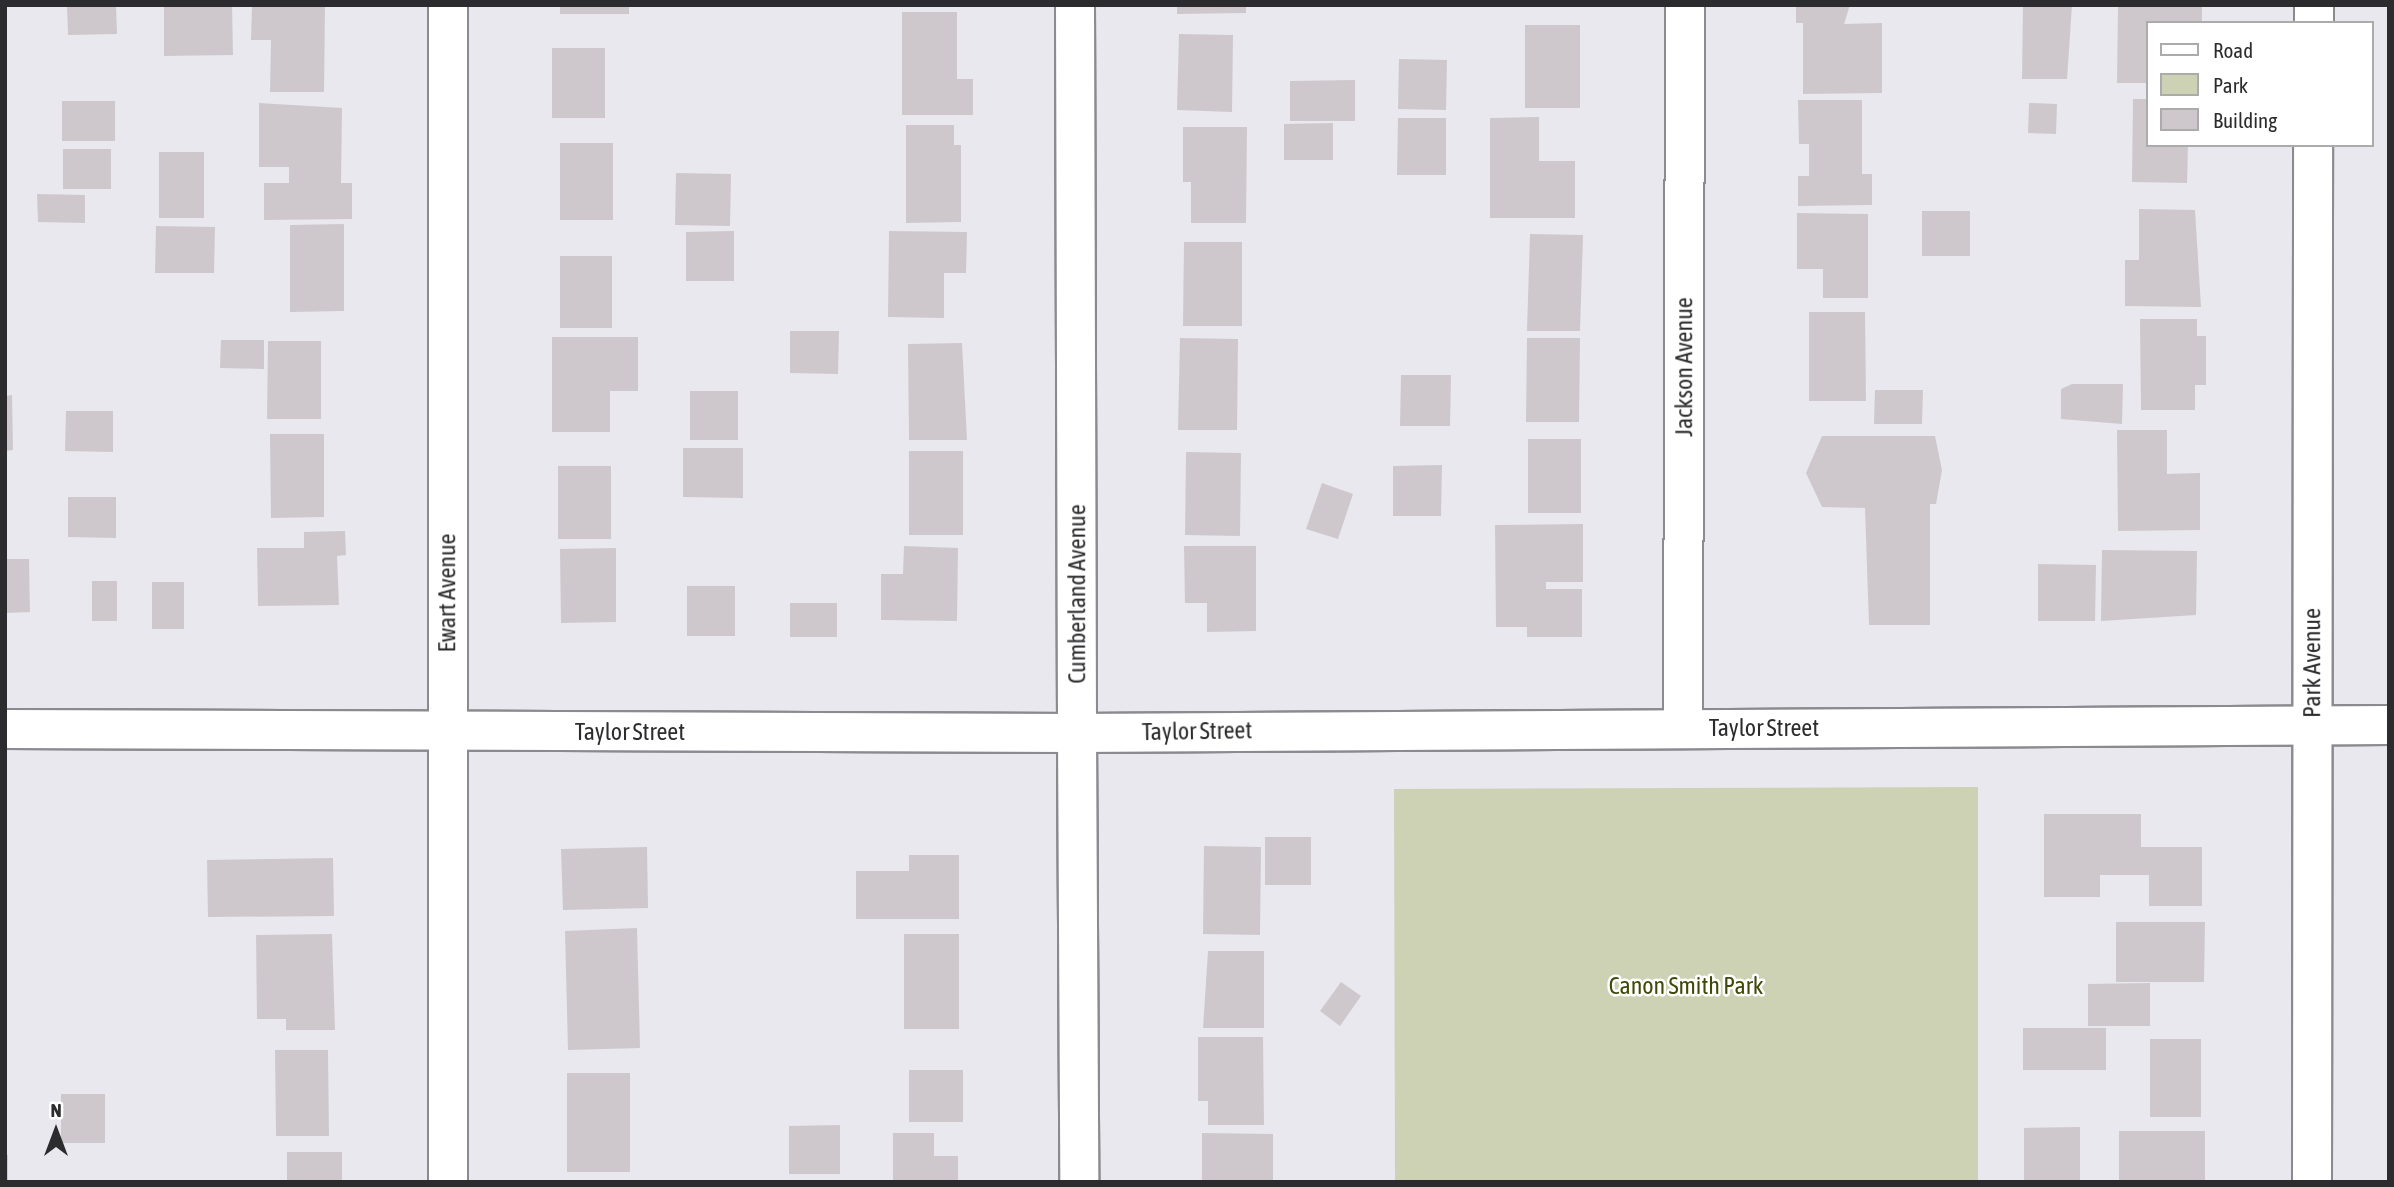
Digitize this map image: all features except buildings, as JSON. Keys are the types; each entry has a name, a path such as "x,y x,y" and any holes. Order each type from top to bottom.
{"street":[{"name":"Ewart Avenue","path":"448,5 448,1182"},
{"name":"Cumberland Avenue","path":"1075,5 1079,1182"},
{"name":"Jackson Avenue","path":"1683,728 1685,5"},
{"name":"Park Avenue","path":"2312,1182 2314,147"},
{"name":"Taylor Street","path":"5,729 447,733 1077,733 2389,725"}],"green space":[{"name":"Canon Smith Park","path":"1978,787 1978,1182 1395,1182 1394,789"}]}
